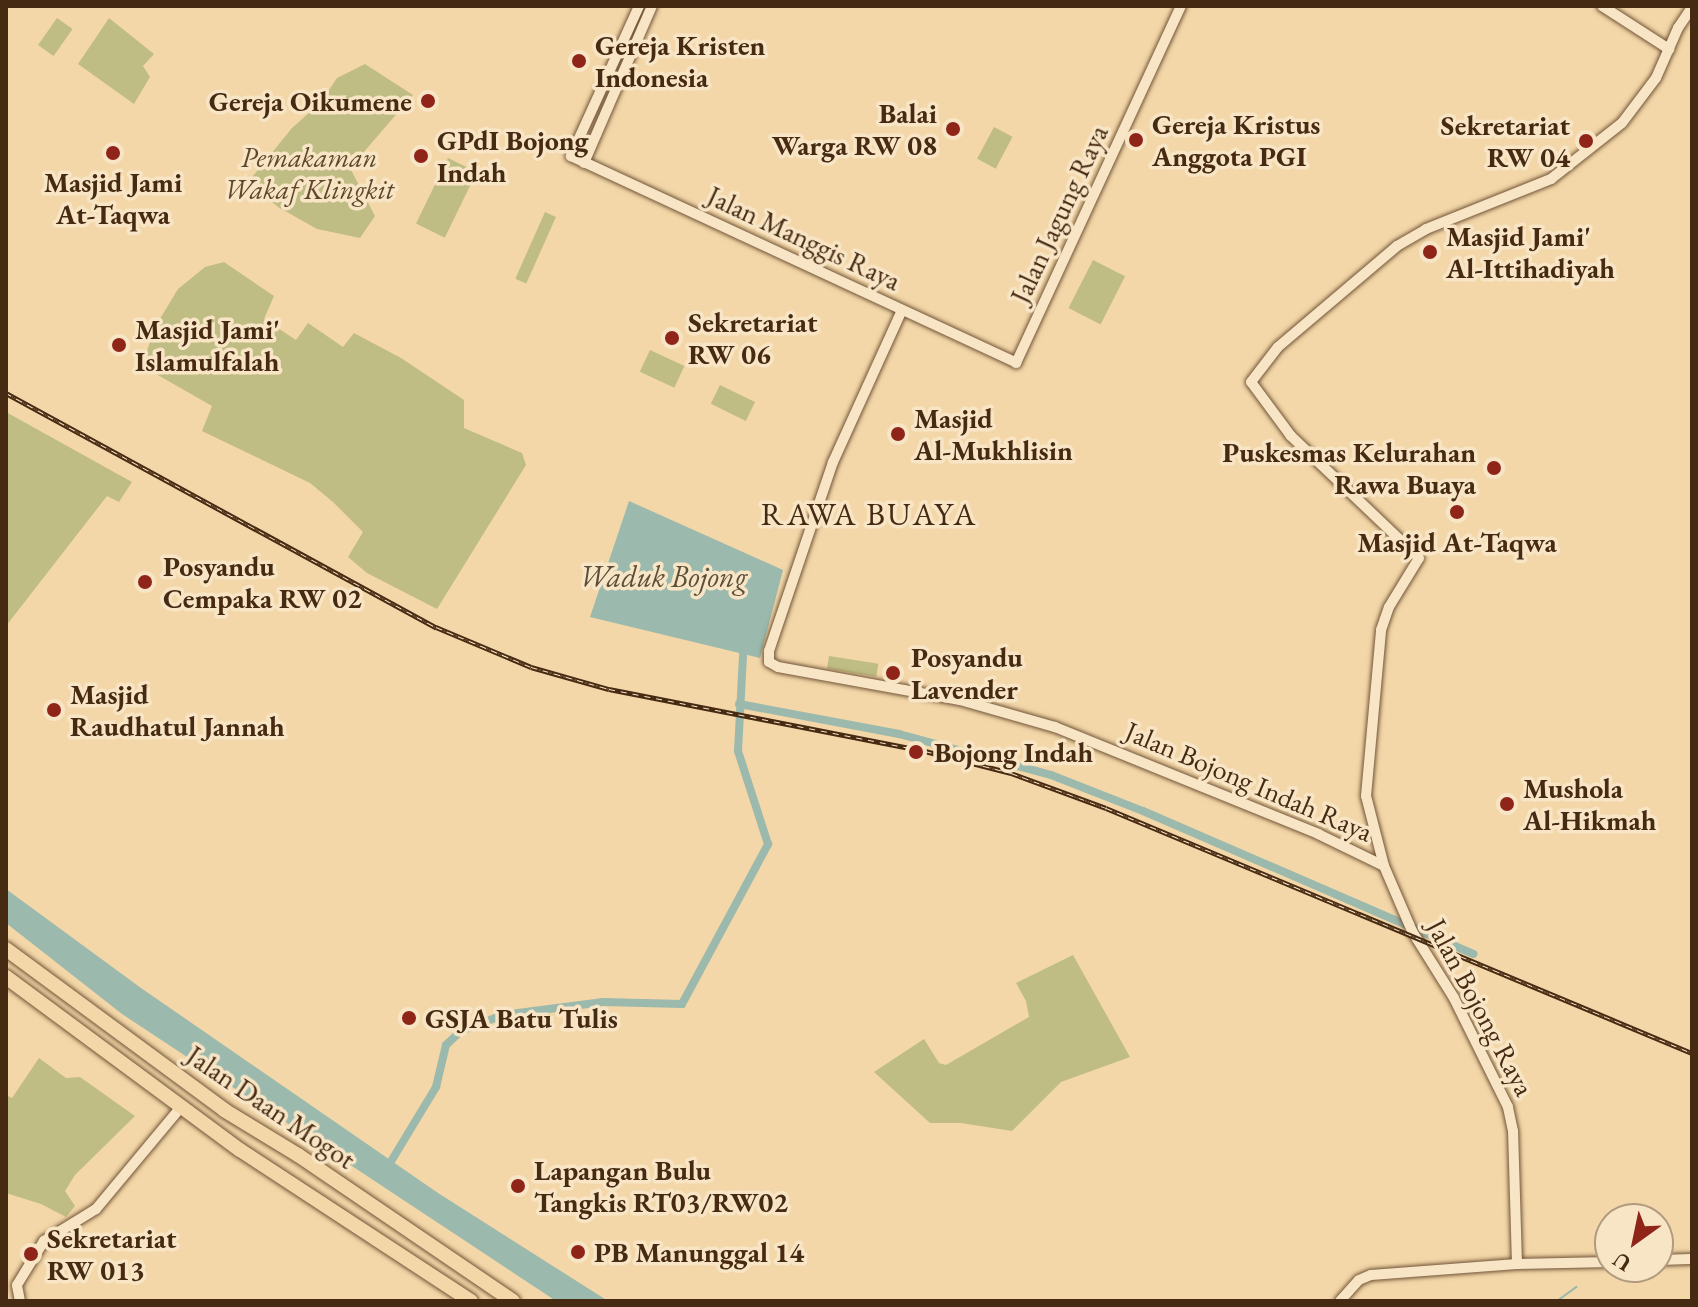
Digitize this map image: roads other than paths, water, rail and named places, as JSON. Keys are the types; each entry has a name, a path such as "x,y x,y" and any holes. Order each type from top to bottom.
{"highway":[{"name":"Jalan Daan Mogot","path":"6,949 224,1110 513,1301"},
{"name":"Jalan Daan Mogot","path":"6,977 240,1150 471,1301"},
{"path":"381,1240 392,1234 393,1221"},
{"path":"401,1254 402,1242 415,1235"}],"street":[{"name":"Jalan Manggis Raya","path":"639,6 571,156 1016,363"},
{"path":"584,163 652,6"},
{"name":"Jalan Jagung Raya","path":"1016,363 1181,6"},
{"path":"1602,6 1669,49 1692,7"},
{"name":"Jalan Bojong Indah Raya","path":"1409,924 1384,866 1365,784 1383,621 1419,558 1291,436 1252,387 1252,379 1278,347 1405,240 1541,184 1564,170 1632,112 1656,78 1669,49"},
{"name":"Jalan Bojong Indah Raya","path":"902,310 833,462 769,651 769,662 778,667 971,703 1055,727 1344,845 1384,866"},
{"name":"Jalan Bojong Raya","path":"1409,924 1454,998 1508,1107 1513,1131 1517,1264"},
{"path":"20,1301 17,1285 44,1241 96,1209 181,1107"},
{"path":"1340,1301 1359,1280 1371,1275 1517,1264 1594,1262"}],"water":[{"name":"Waduk Bojong","path":"629,501 783,570 760,658 590,617"},
{"path":"6,889 141,988 438,1193 608,1301 556,1301 122,1014 6,923"}],"waterway":[{"path":"387,1168 436,1087 446,1045 461,1031 503,1015 603,1002 682,1004 768,844 738,751 743,654"},
{"path":"739,704 899,734 1051,775 1143,811 1473,954"},
{"path":"1557,1301 1576,1287"}],"railway":[{"path":"6,393 436,627 531,667 609,689 925,751 1011,773 1106,808 1692,1053"}],"place":[{"name":"Gereja Kristen Indonesia","path":"579,61"},
{"name":"Gereja Oikumene","path":"428,101"},
{"name":"Balai Warga RW 08","path":"953,129"},
{"name":"Gereja Kristus Anggota PGI","path":"1136,140"},
{"name":"Sekretariat RW 04","path":"1586,141"},
{"name":"Masjid Jami At-Taqwa","path":"113,153"},
{"name":"GPdI Bojong Indah","path":"421,156"},
{"name":"Masjid Jami' Al-Ittihadiyah","path":"1430,252"},
{"name":"Sekretariat RW 06","path":"672,338"},
{"name":"Masjid Jami' Islamulfalah","path":"119,345"},
{"name":"Masjid Al-Mukhlisin","path":"898,434"},
{"name":"Puskesmas Kelurahan Rawa Buaya","path":"1494,468"},
{"name":"Masjid At-Taqwa","path":"1457,512"},
{"name":"Posyandu Cempaka RW 02","path":"145,582"},
{"name":"Posyandu Lavender","path":"893,673"},
{"name":"Masjid Raudhatul Jannah","path":"54,710"},
{"name":"Bojong Indah","path":"916,752"},
{"name":"Mushola Al-Hikmah","path":"1507,804"},
{"name":"GSJA Batu Tulis","path":"409,1018"},
{"name":"Lapangan Bulu Tangkis RT03/RW02","path":"518,1186"},
{"name":"PB Manunggal 14","path":"578,1252"},
{"name":"Sekretariat RW 013","path":"31,1254"}],"district":[{"name":"RAWA BUAYA","path":"869,514"}],"park label":[{"name":"Pemakaman Wakaf Klingkit","path":"309,173"}]}
